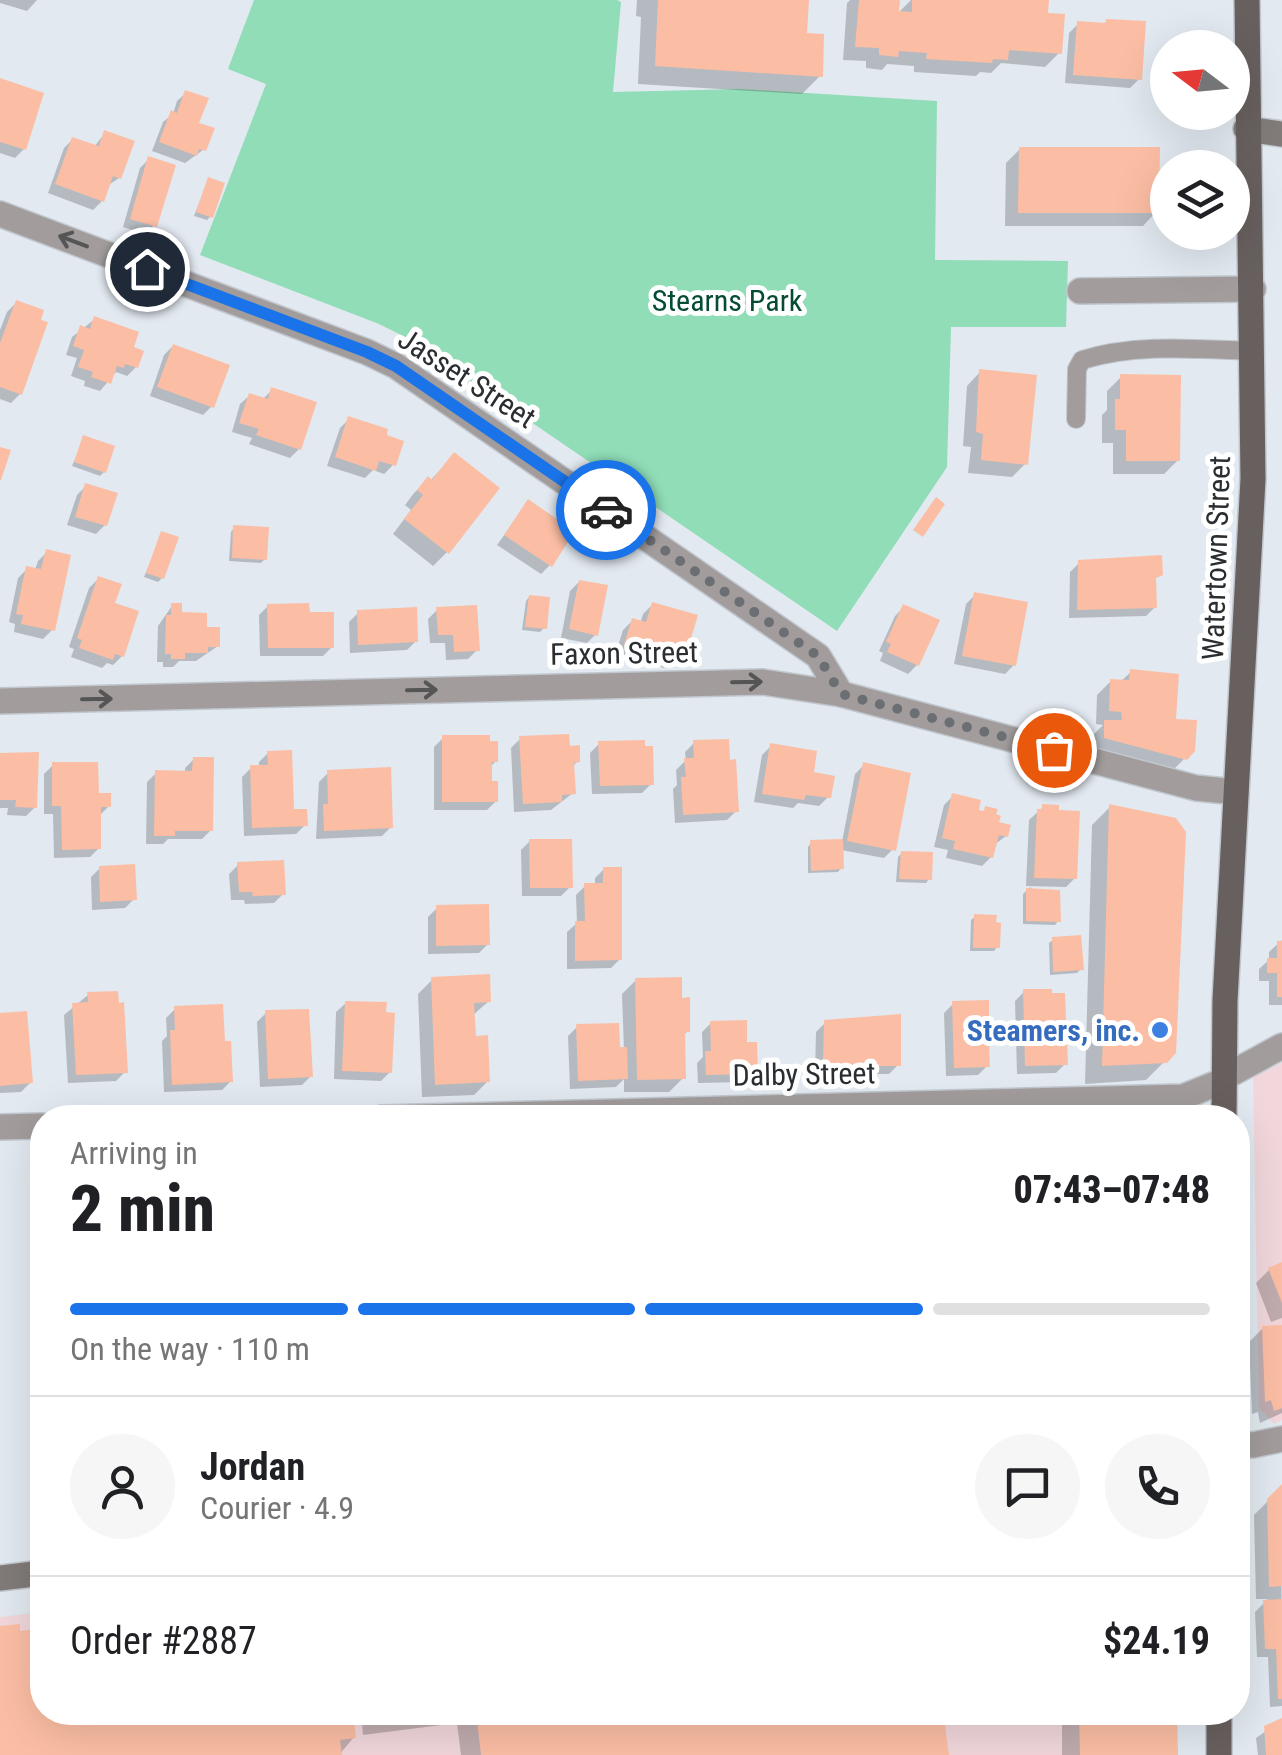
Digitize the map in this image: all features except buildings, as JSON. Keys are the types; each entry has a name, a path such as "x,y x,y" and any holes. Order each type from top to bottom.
{"main road":[{"name":"Watertown Street","path":"1247,0 1247,30"},
{"name":"Watertown Street","path":"1224,1105 1225,1001 1251,547 1253,350 1246,130"},
{"path":"1219,1725 1219,1755"}],"street":[{"path":"1250,130 1282,134"},
{"name":"Jasset Street","path":"0,214 396,366 818,656 841,694"},
{"path":"1080,292 1252,289"},
{"name":"Faxon Street","path":"0,701 763,682 841,694 1196,788 1236,792"},
{"name":"Dalby Street","path":"878,1105 1183,1097 1225,1079 1282,1046"},
{"path":"0,1127 30,1126"},
{"path":"1250,1445 1282,1439"},
{"path":"0,1578 30,1574"}],"lane":[{"path":"1076,419 1077,369 1082,360 1106,352 1152,349 1253,350"}],"shaded area":[{"path":"1282,1063 1282,1420 1274,1424 1259,1408 1253,1077"},
{"path":"30,1613 30,1725 1176,1725 1176,1755 0,1755 0,1617"}],"green space":[{"name":"Stearns Park","path":"254,0 617,0 621,2 613,92 740,89 937,101 935,260 1068,261 1066,327 951,327 947,467 837,631 411,340 200,255 266,84 228,69"}],"way so far":[{"path":"606,510 818,656 841,694 1054,750"}],"place":[{"name":"Steamers, inc.","path":"1160,1030"}],"route":[{"path":"147,269 396,366 606,510"}]}
